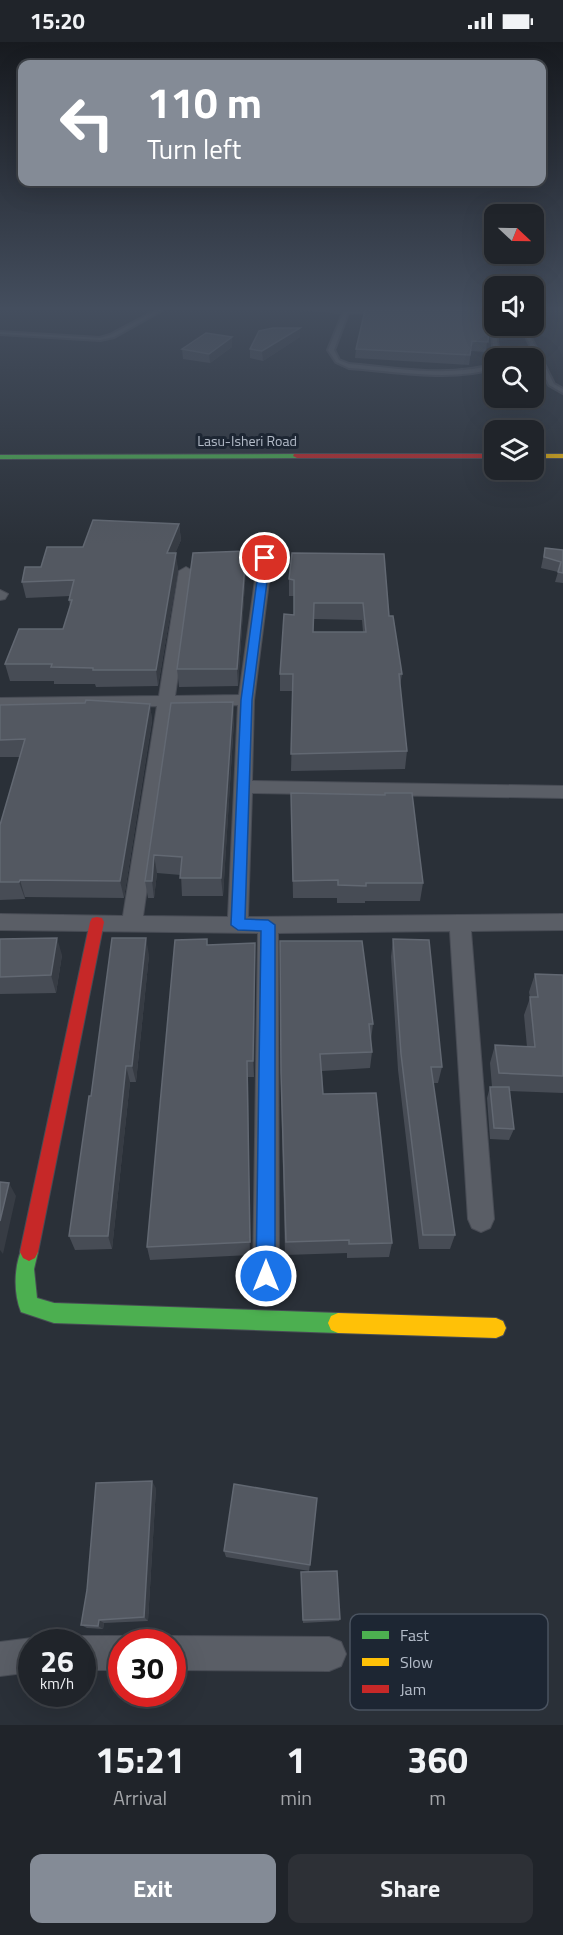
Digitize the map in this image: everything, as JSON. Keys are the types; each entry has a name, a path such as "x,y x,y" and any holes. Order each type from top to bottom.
{"main road":[{"path":"544,448 563,448"},
{"name":"Lasu-Isheri Road","path":"0,449 484,449"},
{"name":"Lasu-Isheri Road","path":"0,457 484,456"},
{"path":"544,456 563,456"},
{"path":"97,922 25,1269 28,1305 54,1313 496,1328"}],"street":[{"path":"238,925 246,700 265,558"},
{"path":"132,922 186,571"},
{"path":"0,703 246,700"},
{"path":"244,787 563,792"},
{"path":"0,922 238,925 460,925 563,922"},
{"path":"266,1276 268,925"},
{"path":"460,925 481,1220"},
{"path":"186,1653 329,1654"},
{"path":"0,1659 18,1657"}],"building":[{"path":"93,520 179,524 167,553 176,553 156,670 93,670 93,668 51,667 52,664 5,664 19,629 63,629 72,600 69,600 74,580 22,582 25,567 41,567 47,547 83,547"},
{"path":"545,548 563,550 563,573 558,572 561,562 544,557"},
{"path":"246,551 237,669 177,669 193,553"},
{"path":"292,553 384,554 389,616 393,616 402,674 399,674 407,751 291,754 293,674 280,674 284,614 294,615 294,580 289,579","holes":["314,603 363,603 366,632 313,632"]},
{"path":"86,700 150,704 120,881 20,880 19,882 0,882 0,825 25,739 0,740 0,705 85,703"},
{"path":"233,702 221,878 180,878 182,857 154,855 152,881 145,881 171,703"},
{"path":"291,793 385,795 385,793 412,793 423,883 366,883 366,886 338,885 338,880 293,881"},
{"path":"57,938 51,975 0,977 0,939"},
{"path":"112,938 146,938 132,1066 126,1066 108,1236 69,1236 89,1096 91,1096"},
{"path":"207,939 207,945 255,943 253,1061 247,1061 250,1242 147,1247 175,940"},
{"path":"393,939 429,940 442,1067 431,1067 455,1235 423,1235 401,1054"},
{"path":"280,941 362,941 373,1024 369,1024 372,1052 320,1054 323,1094 376,1093 392,1243 349,1244 349,1240 286,1242"},
{"path":"535,974 563,975 563,1076 499,1073 495,1045 535,1047 530,997 538,997"},
{"path":"490,1087 509,1087 514,1129 494,1128"},
{"path":"0,1182 9,1183 0,1221"},
{"path":"152,1481 144,1617 99,1620 98,1626 81,1625 87,1590 96,1483"},
{"path":"234,1484 317,1498 310,1565 224,1551"},
{"path":"337,1571 340,1619 303,1620 301,1572"}],"traffic: fast":[{"path":"0,457 297,456"},
{"path":"29,1252 25,1269 28,1305 54,1313 338,1323"}],"traffic: slow":[{"path":"544,456 563,456"},
{"path":"338,1323 496,1328"}],"traffic: jam":[{"path":"297,456 484,456"},
{"path":"29,1252 97,922"}],"route":[{"path":"265,558 246,700 238,925 268,925 266,1276"}]}
